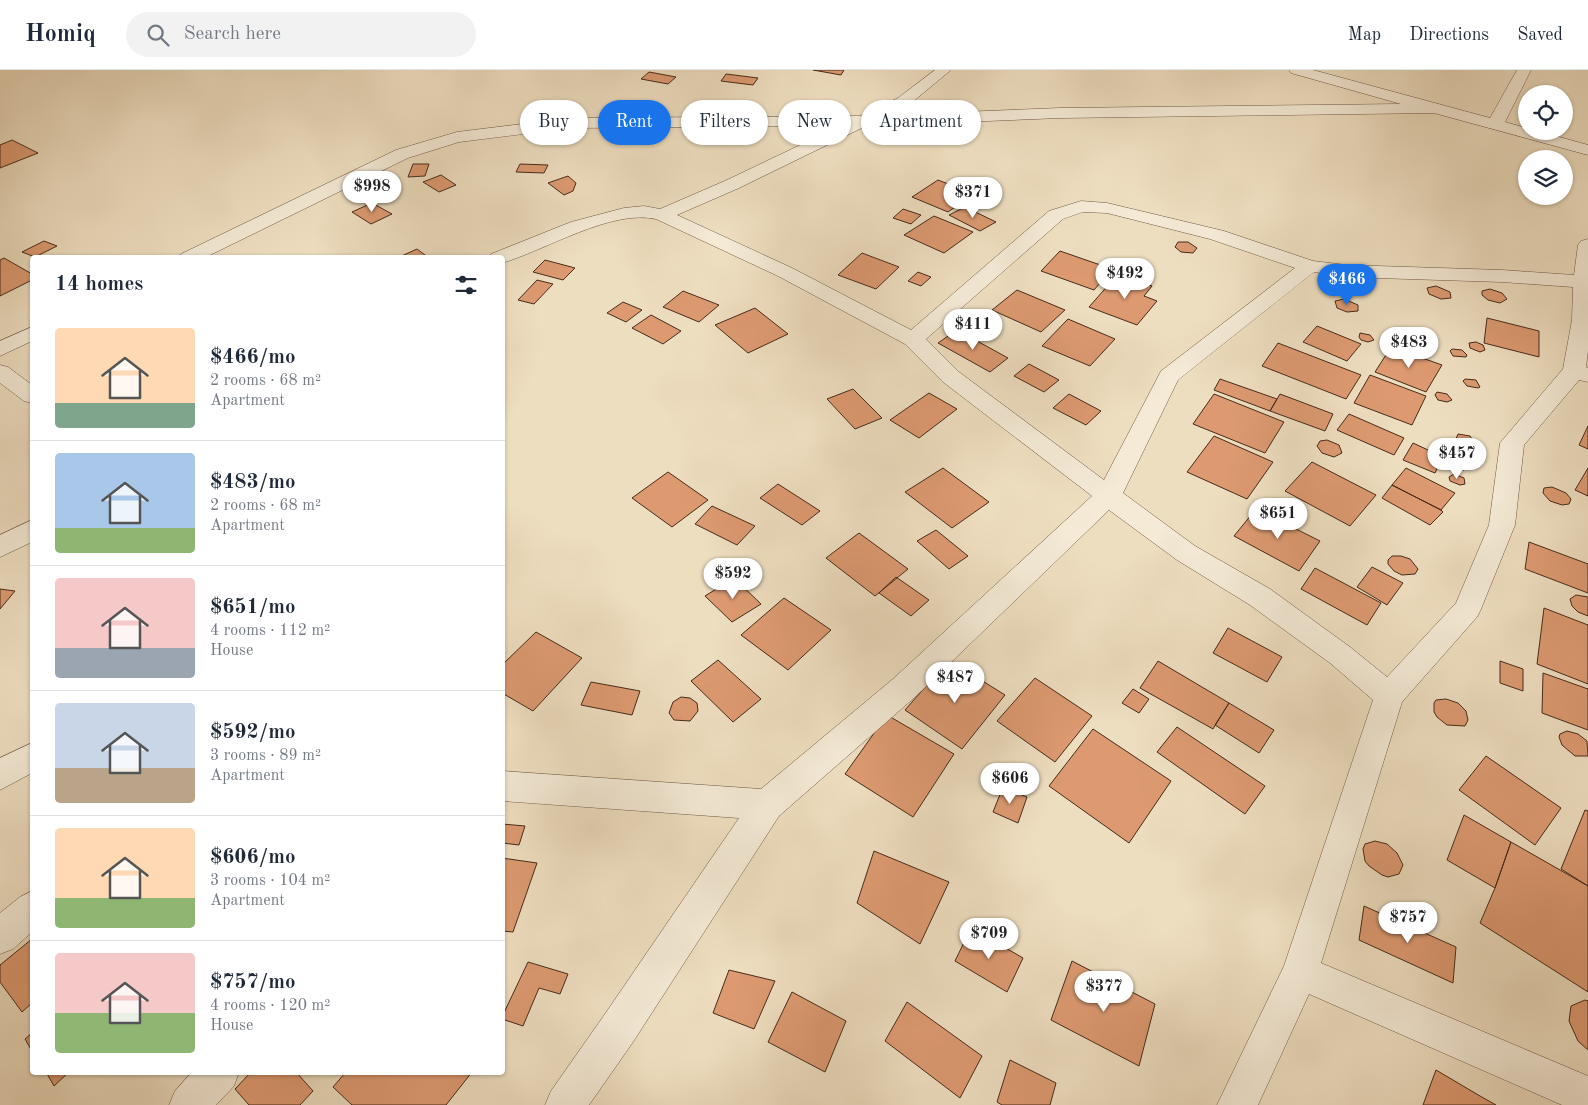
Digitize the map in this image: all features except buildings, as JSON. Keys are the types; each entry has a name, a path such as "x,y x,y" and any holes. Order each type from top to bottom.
{"street":[{"path":"905,100 944,70"},
{"path":"1296,70 1588,150"},
{"path":"1495,125 1524,70"},
{"path":"981,116 1070,112 1434,108"},
{"path":"194,255 402,154 457,137 571,123 861,121"},
{"path":"662,215 733,184 861,122"},
{"path":"913,339 1056,214 1080,206 1107,208 1217,234 1310,266 1346,271 1502,276 1583,282"},
{"path":"505,255 578,226 624,214 644,211 662,215 785,272 913,339 951,378 1007,421 1186,553 1260,597 1340,654 1389,696"},
{"path":"1237,1105 1300,972 1389,696 1467,609 1502,525 1512,443 1581,373 1583,282 1588,245"},
{"path":"565,1105 619,1028 767,805 904,688 1109,495 1169,376 1310,266"},
{"path":"0,349 30,334"},
{"path":"0,372 30,394"},
{"path":"0,547 30,531"},
{"path":"0,775 30,758"},
{"path":"505,786 767,805"},
{"path":"0,936 30,911"},
{"path":"1300,972 1588,1096"},
{"path":"190,1105 217,1075"}]}
